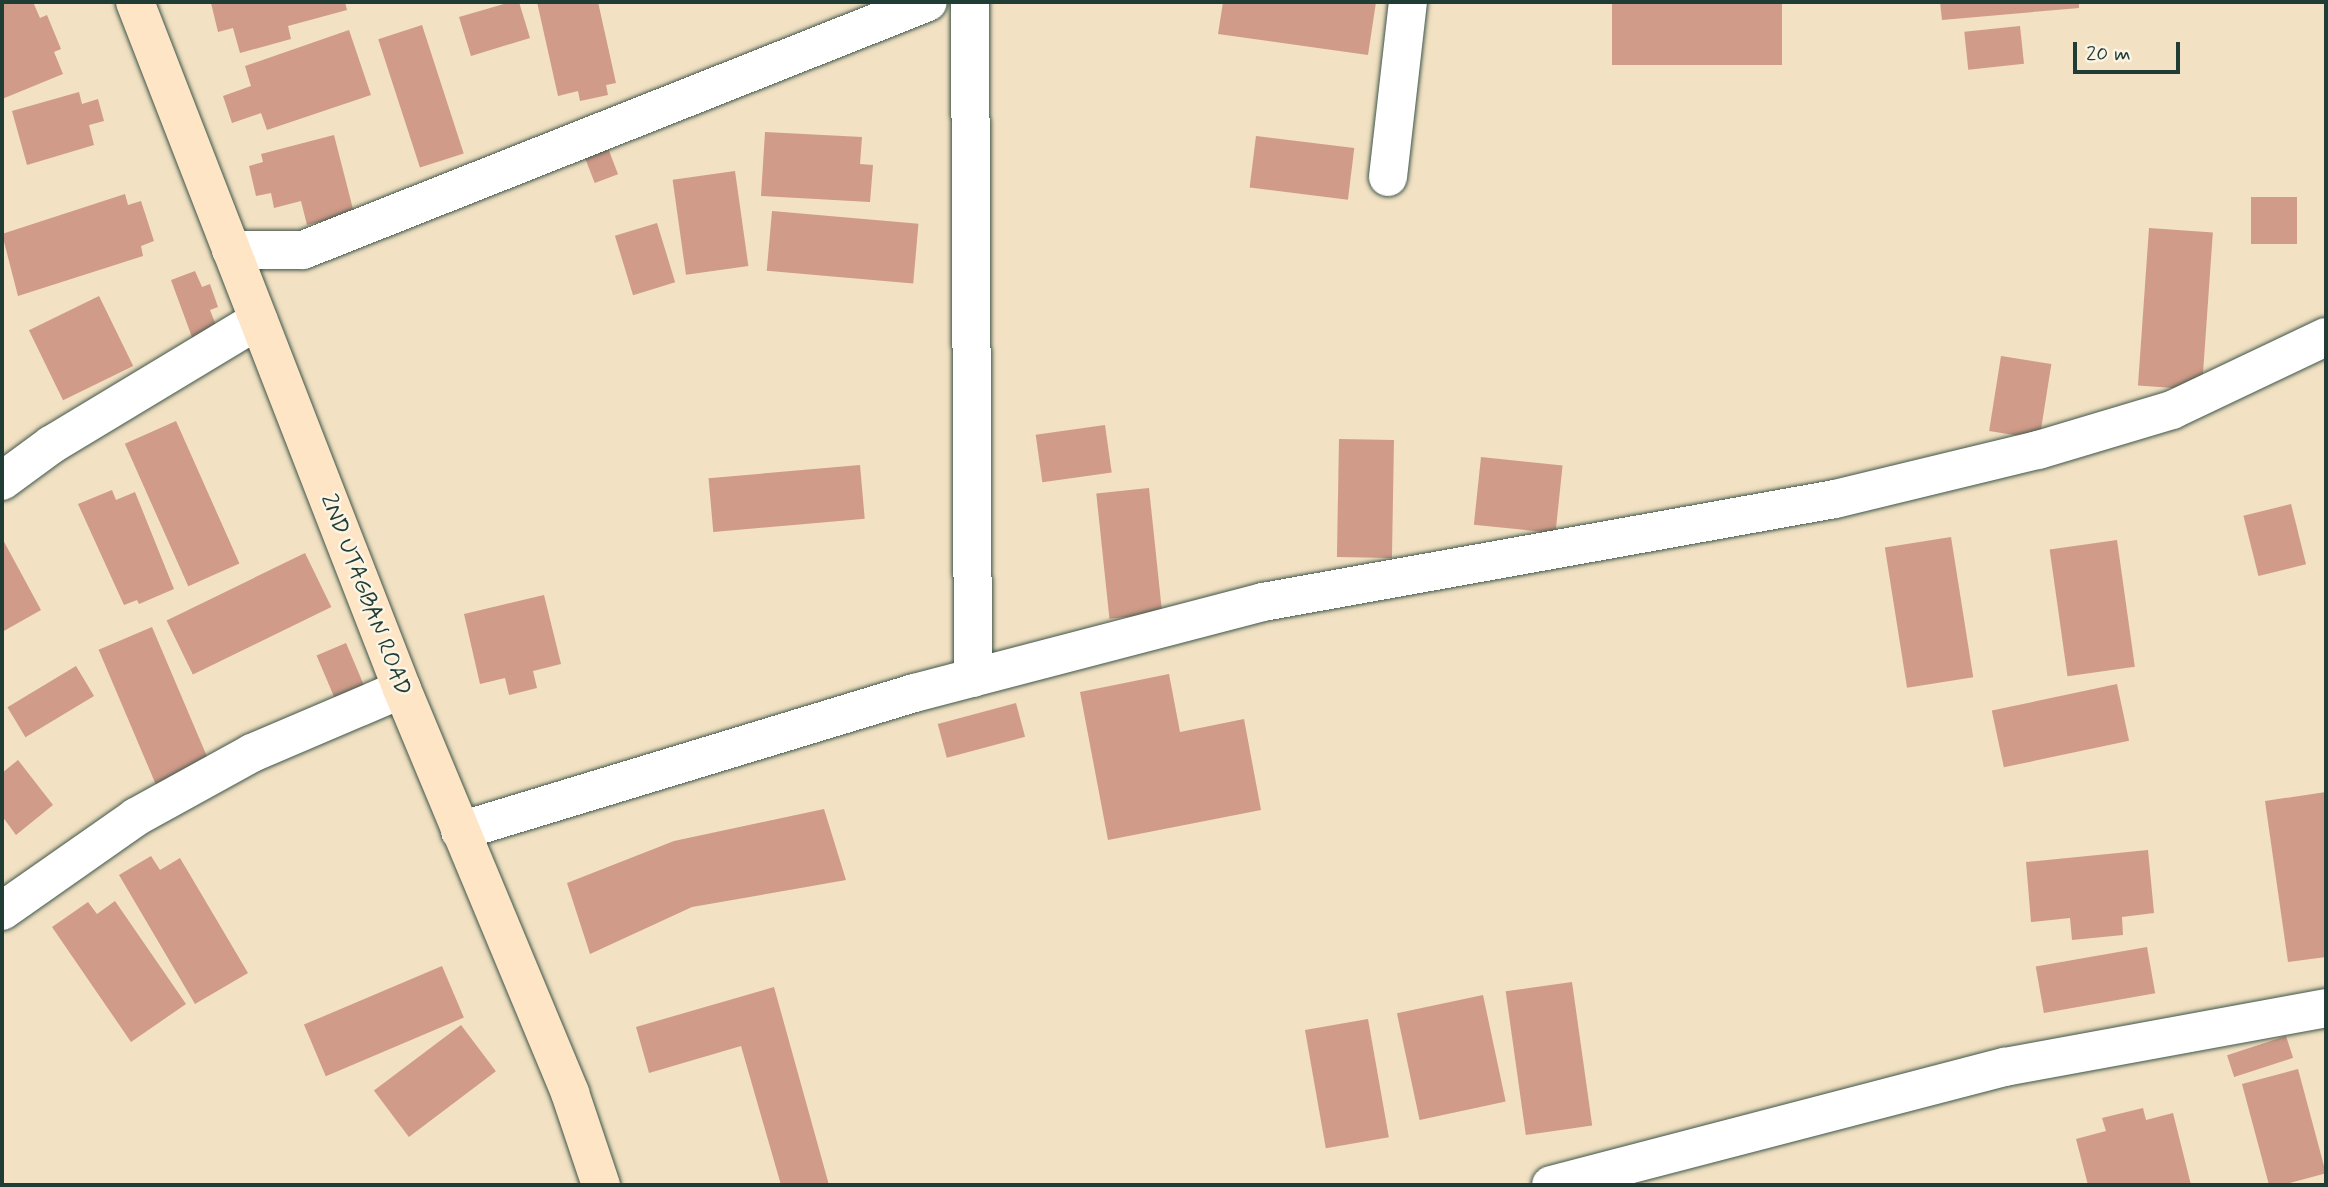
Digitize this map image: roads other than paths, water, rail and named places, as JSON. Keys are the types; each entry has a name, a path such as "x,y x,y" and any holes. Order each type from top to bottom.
{"street":[{"name":"2ND UTAGBAN ROAD","path":"135,2 402,690 570,1093 601,1185"},
{"path":"231,250 303,250 928,2"},
{"path":"970,2 973,678"},
{"path":"1388,177 1408,2"},
{"path":"2,481 51,445 258,320"},
{"path":"460,831 973,678 1263,602 1835,499 2038,450 2172,410 2326,337"},
{"path":"2,911 136,817 252,753 402,690"},
{"path":"1551,1185 2005,1067 2325,1011"}]}
